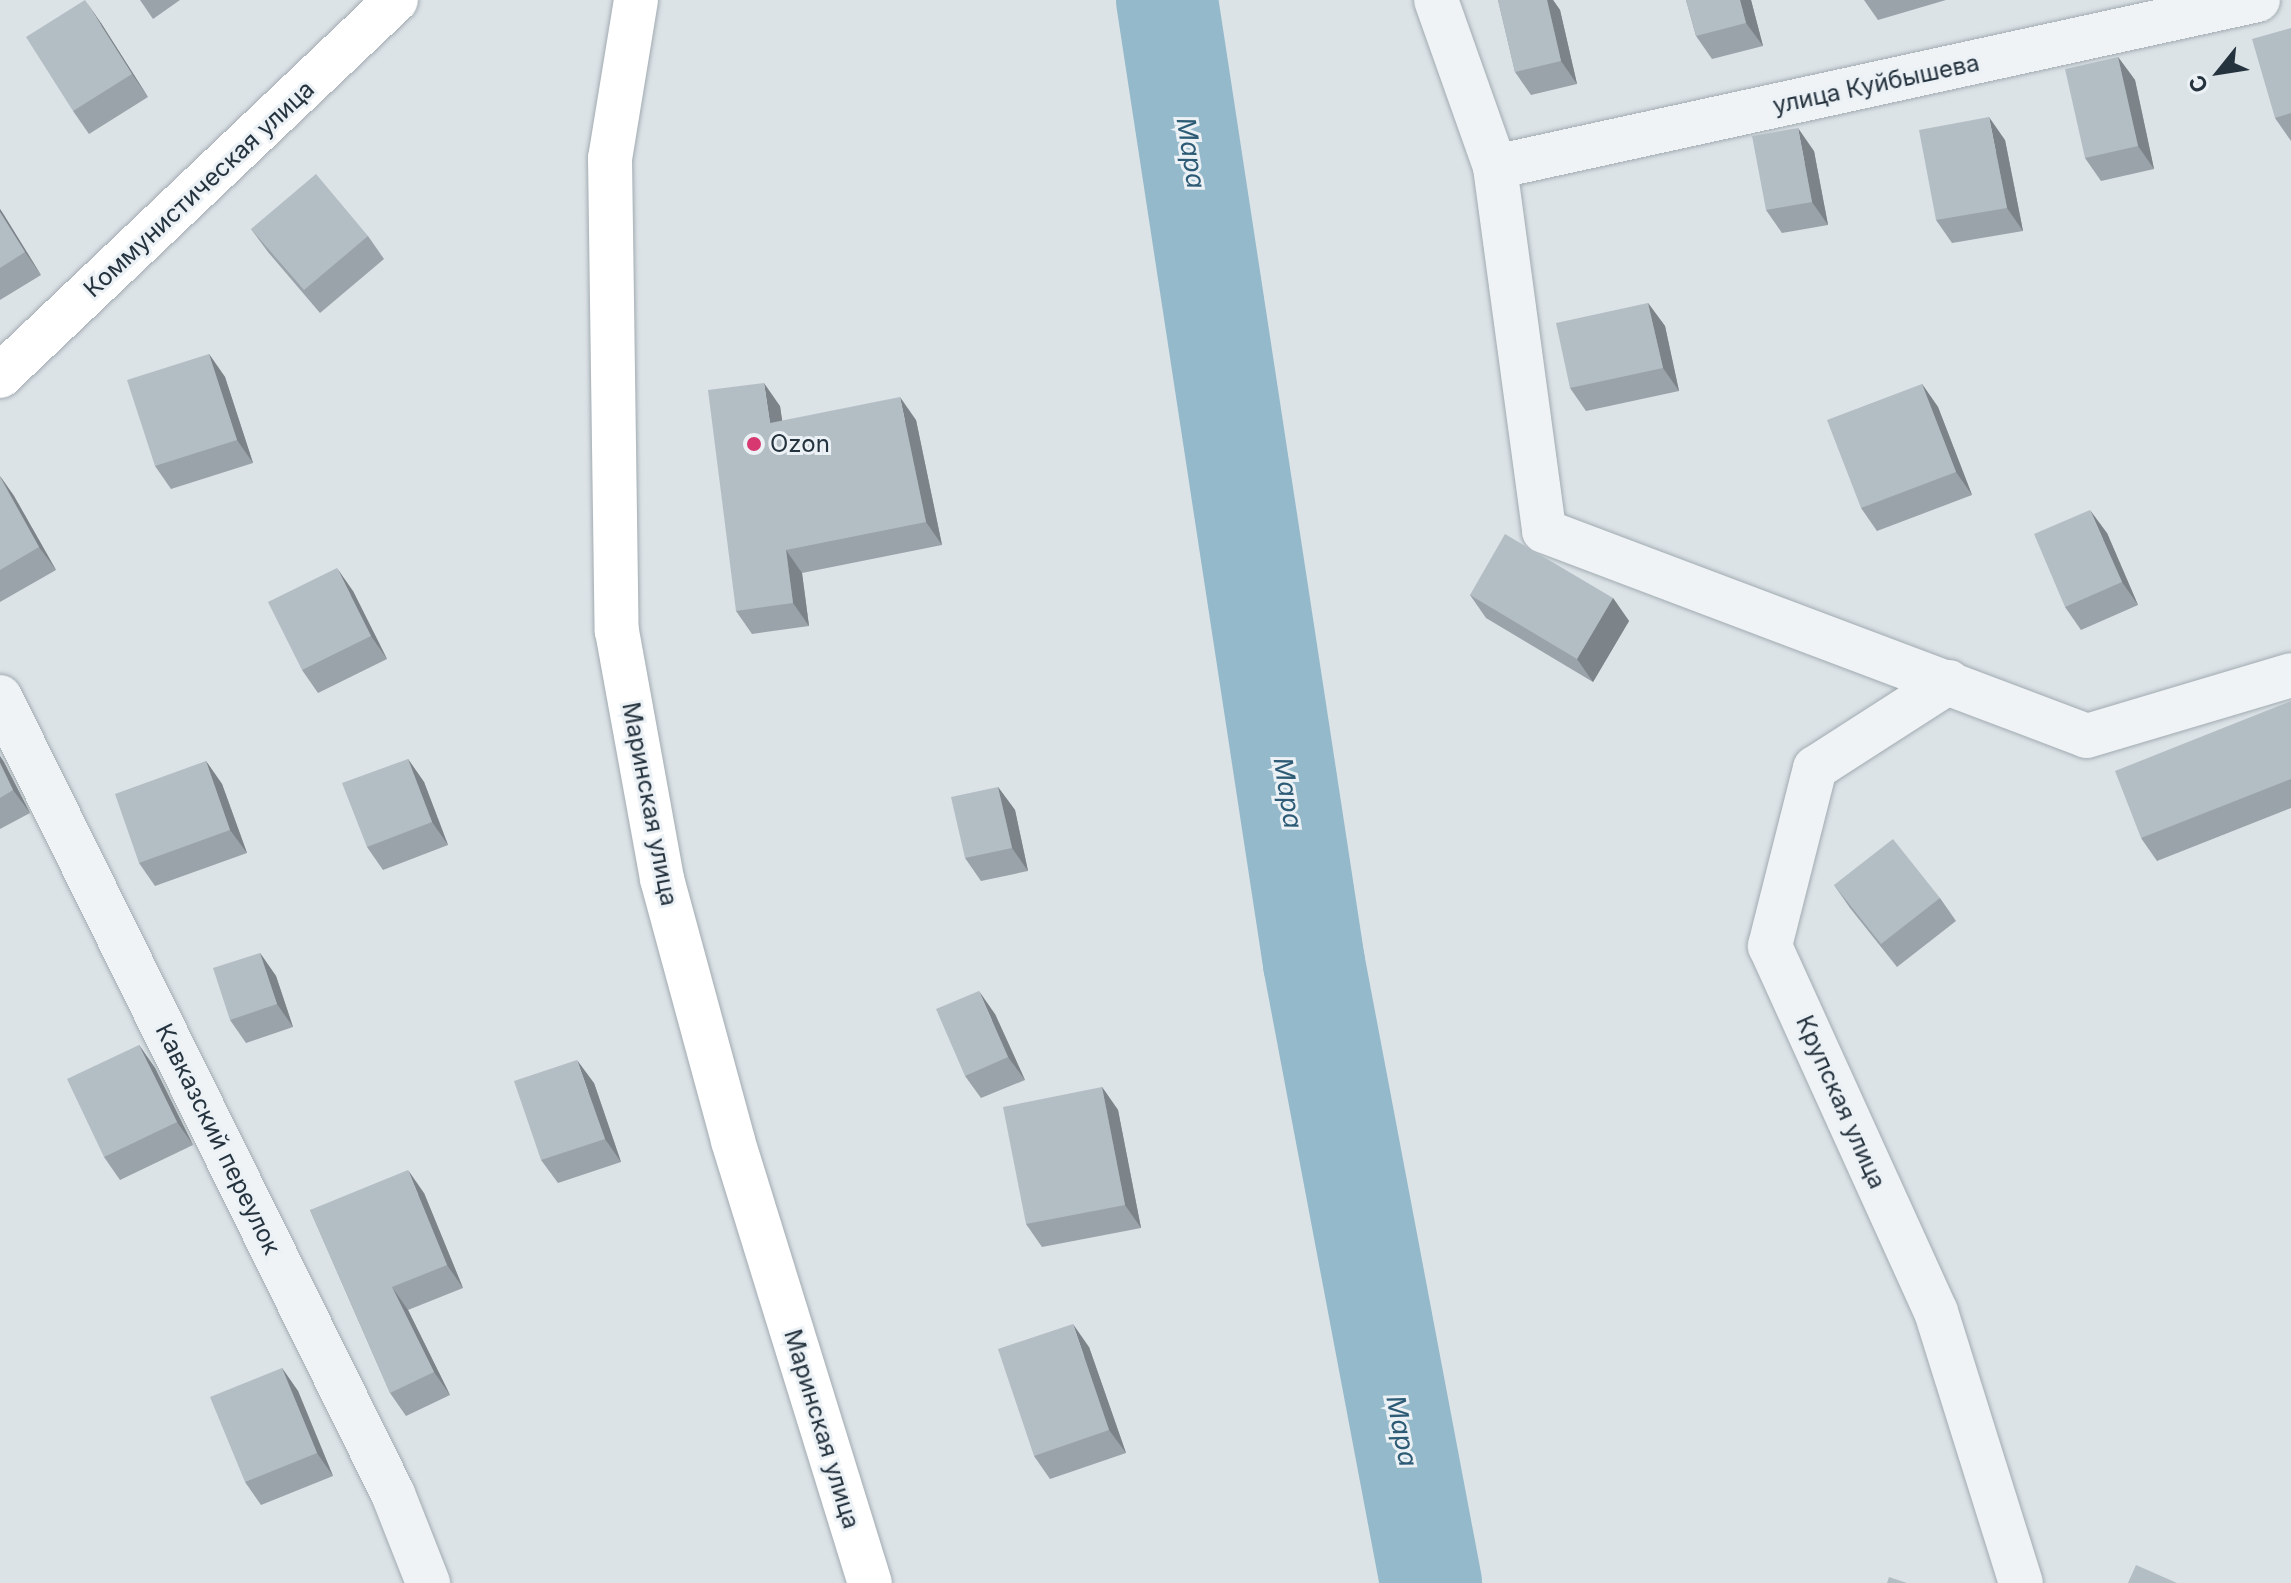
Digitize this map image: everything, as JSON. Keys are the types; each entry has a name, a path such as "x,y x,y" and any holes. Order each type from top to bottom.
{"main road":[{"name":"Коммунистическая улица","path":"0,376 396,0"},
{"name":"Маринская улица","path":"636,0 610,158 617,631 662,879 733,1141 870,1583"}],"street":[{"path":"1436,0 1495,167 1544,531 2087,736 2291,675"},
{"name":"улица Куйбышева","path":"1495,167 2258,0"},
{"name":"Крупская улица","path":"1949,682 1815,768 1770,946 1936,1312 2021,1583"},
{"name":"Кавказский переулок","path":"0,697 393,1494 428,1583"}],"building":[{"path":"85,0 132,74 73,111 26,37"},
{"path":"1498,0 1547,0 1561,61 1515,72"},
{"path":"1686,0 1740,0 1746,23 1696,36"},
{"path":"2291,28 2291,113 2275,118 2252,39"},
{"path":"2118,57 2138,146 2085,158 2065,69"},
{"path":"1989,117 2007,208 1936,220 1919,130"},
{"path":"1798,128 1812,202 1766,210 1752,136"},
{"path":"316,174 368,236 304,290 251,229"},
{"path":"0,212 25,252 0,268"},
{"path":"1648,303 1663,368 1570,388 1556,323"},
{"path":"209,354 237,440 155,466 127,380"},
{"path":"764,383 770,423 900,397 926,522 786,550 793,603 736,611 708,390"},
{"path":"1922,384 1956,472 1861,508 1827,420"},
{"path":"0,477 39,547 0,570"},
{"path":"2090,510 2122,582 2065,607 2034,534"},
{"path":"1505,534 1613,598 1577,659 1470,595"},
{"path":"337,568 371,636 302,670 268,602"},
{"path":"2291,701 2291,779 2141,838 2115,771"},
{"path":"408,759 432,822 367,847 342,783"},
{"path":"206,761 230,830 139,863 115,794"},
{"path":"0,763 13,790 0,798"},
{"path":"998,787 1012,848 965,858 951,797"},
{"path":"1893,839 1940,898 1881,944 1834,885"},
{"path":"260,953 277,1004 230,1020 213,968"},
{"path":"979,991 1008,1057 965,1076 936,1009"},
{"path":"139,1045 177,1122 104,1157 67,1079"},
{"path":"577,1060 605,1139 541,1160 514,1081"},
{"path":"1102,1087 1125,1205 1026,1224 1003,1107"},
{"path":"408,1170 447,1265 392,1287 434,1372 390,1393 310,1210"},
{"path":"1073,1324 1109,1430 1034,1456 998,1349"},
{"path":"282,1368 317,1453 245,1482 210,1397"},
{"path":"2136,1565 2177,1583 2128,1583"},
{"path":"1889,1577 1907,1583 1887,1583"}],"waterway":[{"name":"Мара","path":"1167,0 1314,963 1431,1583"}],"place":[{"name":"Ozon","path":"754,444"}]}
